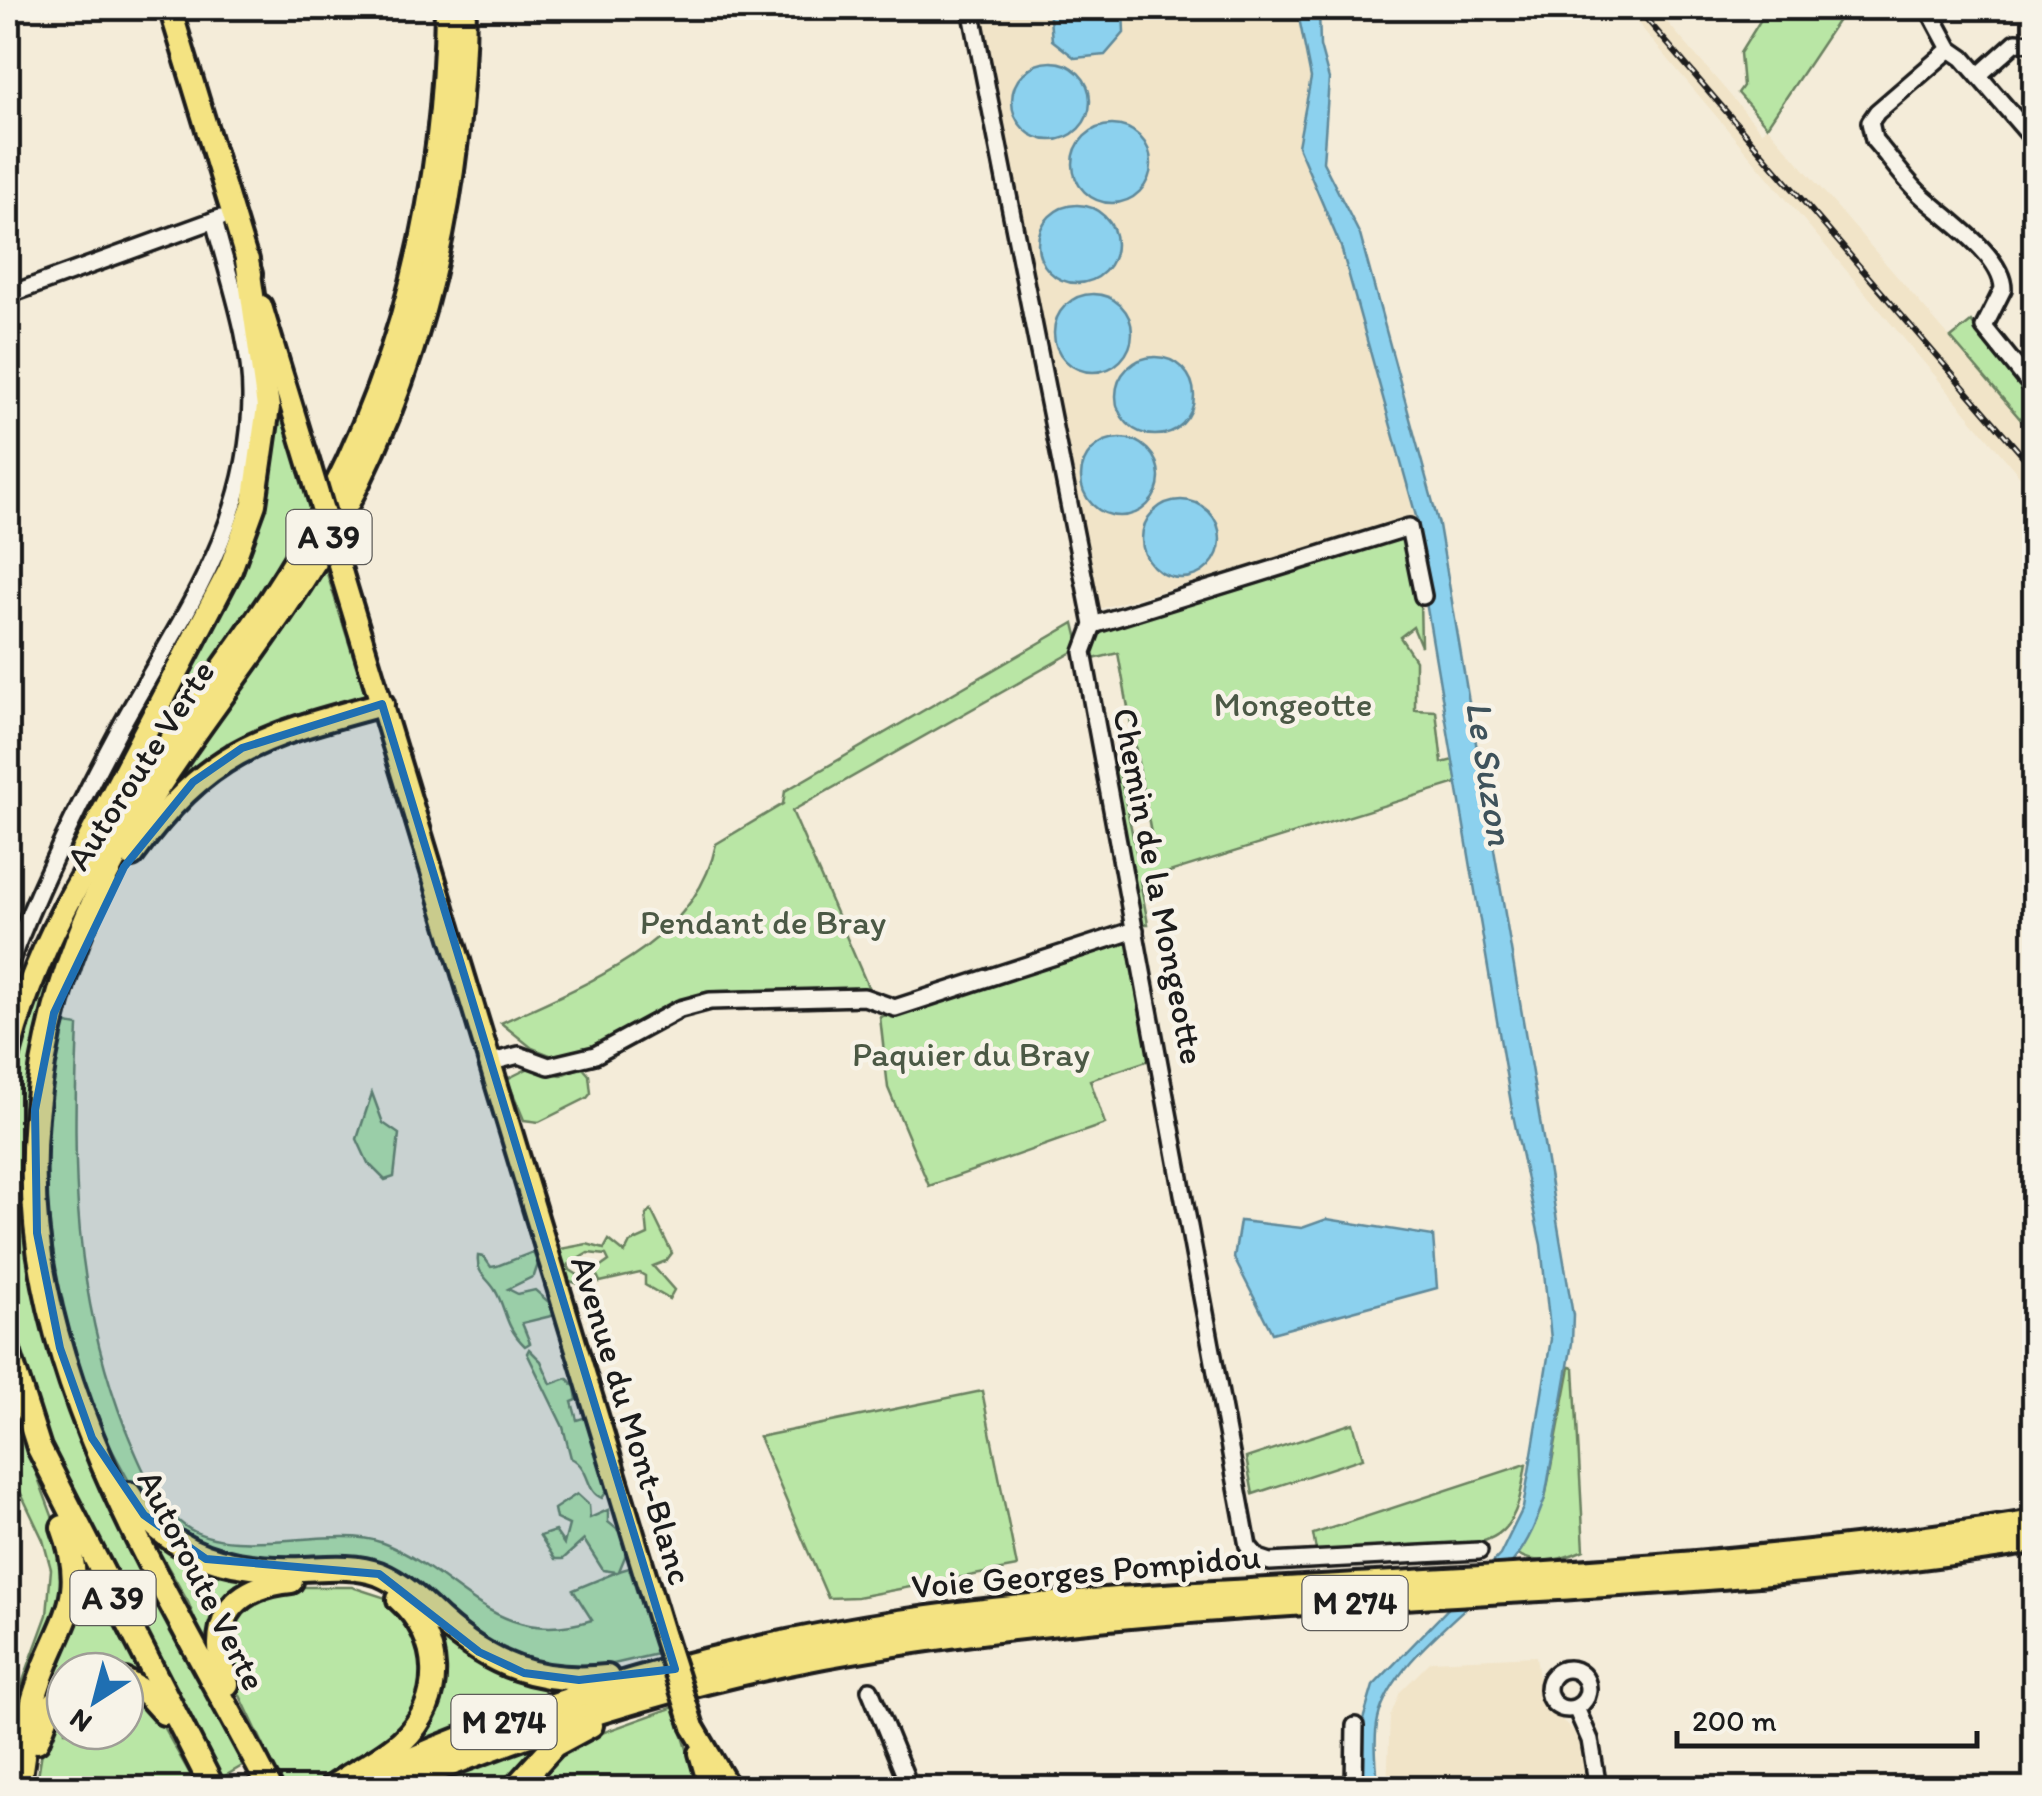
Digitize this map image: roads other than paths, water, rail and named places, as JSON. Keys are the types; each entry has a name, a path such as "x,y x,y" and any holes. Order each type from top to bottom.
{"highway":[{"name":"Autoroute Verte","path":"8,1054 25,992 77,886 306,543 366,424 401,330 433,193 441,134 447,8"},
{"name":"Autoroute Verte","path":"270,1788 92,1438 60,1348 38,1234 36,1110 54,1013 89,912 119,850 311,566 382,430 420,328 446,216 458,137 464,8"},
{"path":"25,992 60,893 230,570 254,504 268,408 247,260"},
{"path":"54,1013 115,881 193,782 242,748 382,704"},
{"name":"A 39","path":"8,1352 39,1448 213,1788"},
{"path":"92,1438 144,1515 196,1555 243,1568 335,1568 380,1574 412,1594 479,1652 524,1673 579,1680 672,1680"},
{"path":"18,1788 37,1688 76,1595 75,1561 38,1462 39,1448"},
{"name":"Voie Georges Pompidou","path":"348,1788 529,1713 672,1680 820,1636 1016,1608 1704,1562 2034,1522"},
{"name":"Voie Georges Pompidou","path":"392,1788 672,1680 823,1656 1000,1630 1172,1613 1732,1579 2034,1541"},
{"path":"243,1735 219,1652 223,1622 241,1597 265,1585 321,1580 357,1580 394,1595 416,1618 428,1639 434,1671 430,1698 404,1740 332,1788"},
{"path":"515,1788 543,1754 565,1738 672,1680"},
{"path":"145,1695 191,1746"},
{"path":"29,1788 45,1721"}],"main road":[{"name":"Avenue du Mont-Blanc","path":"170,8 224,217 247,260 662,1630 693,1727 729,1788"},
{"path":"693,1727 710,1788"}],"street":[{"name":"Chemin de la Mongeotte","path":"972,8 1092,625 1084,652 1248,1546 1258,1558 1270,1562 1479,1551"},
{"path":"1928,8 1950,49 1979,74 2034,140"},
{"path":"1979,74 2016,42 2034,43"},
{"path":"1950,49 1877,112 1871,130 1874,140 1922,197 1954,220 1997,270 2003,289 1984,328 2034,389"},
{"path":"8,295 224,217 251,396 240,498 219,550 87,790 8,967"},
{"path":"1092,625 1409,526 1423,596"},
{"path":"488,1063 520,1055 549,1066 596,1056 680,1010 710,1001 864,997 894,1008 1135,930"},
{"path":"870,1690 910,1788"},
{"path":"1576,1708 1590,1740 1598,1788"},
{"path":"1354,1788 1355,1726"}],"water":[{"path":"1049,8 1123,8 1124,33 1105,55 1075,58 1052,40"},
{"path":"1297,8 1319,8 1320,46 1329,79 1323,162 1360,235 1439,525 1573,1315 1572,1343 1545,1498 1536,1523 1514,1560 1417,1655 1386,1697 1376,1736 1378,1788 1359,1788 1358,1737 1373,1686 1500,1555 1523,1508 1551,1339 1541,1245 1513,1115 1418,555 1419,527 1341,247 1298,146 1311,78"},
{"path":"1043,62 1059,62 1084,79 1090,101 1084,123 1073,134 1059,140 1043,140 1018,123 1012,109 1012,93 1029,68"},
{"path":"1104,125 1120,125 1145,142 1151,164 1145,186 1134,197 1120,203 1104,203 1079,186 1073,172 1073,156 1090,131"},
{"path":"1069,205 1085,205 1110,222 1116,244 1110,266 1099,277 1085,283 1069,283 1044,266 1038,252 1038,236 1055,211"},
{"path":"1085,294 1101,294 1126,311 1132,333 1126,355 1115,366 1101,372 1085,372 1060,355 1054,341 1054,325 1071,300"},
{"path":"1147,357 1163,357 1188,374 1194,396 1188,418 1177,429 1163,435 1147,435 1122,418 1116,404 1116,388 1133,363"},
{"path":"1112,438 1128,438 1153,455 1159,477 1153,499 1142,510 1128,516 1112,516 1087,499 1081,485 1081,469 1098,444"},
{"path":"1173,500 1189,500 1214,517 1220,539 1214,561 1203,572 1189,578 1173,578 1148,561 1142,547 1142,531 1159,506"},
{"path":"1327,1219 1433,1236 1437,1288 1272,1333 1234,1258 1240,1221 1302,1228"}],"railway":[{"path":"1637,8 2034,469"}],"park label":[{"name":"Mongeotte","path":"1293,704"},
{"name":"Pendant de Bray","path":"763,922"},
{"name":"Paquier du Bray","path":"971,1054"}],"water label":[{"name":"Le Suzon","path":"1490,773"}]}
